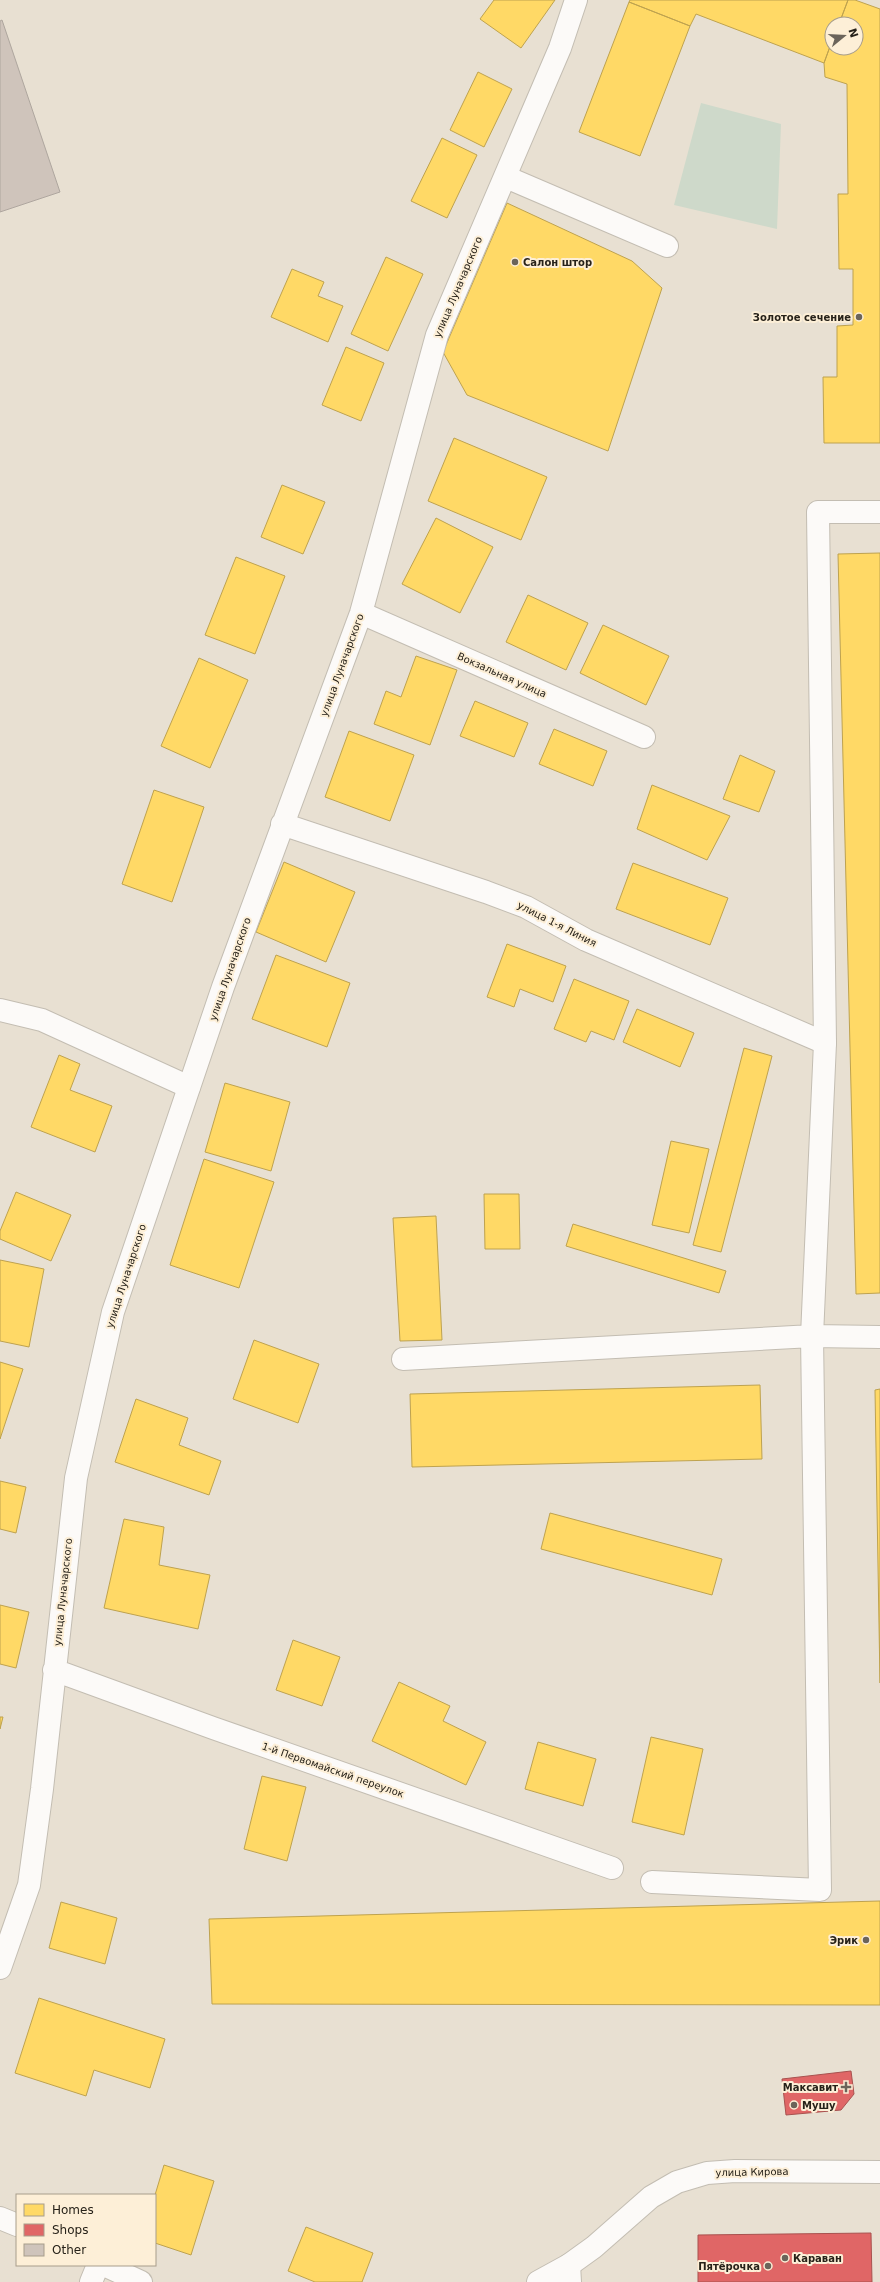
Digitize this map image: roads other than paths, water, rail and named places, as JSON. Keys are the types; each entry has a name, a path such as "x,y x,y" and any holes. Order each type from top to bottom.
{"street":[{"name":"улица Луначарского","path":"0,1968 29,1885 76,1478 113,1312 189,1087 282,824 361,613 437,335 560,48 576,0"},
{"path":"506,177 667,246"},
{"path":"652,1882 820,1890 812,1336 825,1043 818,512 880,512"},
{"name":"Вокзальная улица","path":"361,613 644,737"},
{"name":"улица 1-я Линия","path":"282,824 486,892 526,907 586,940 825,1043"},
{"path":"0,1010 42,1020 189,1087"},
{"path":"403,1359 812,1336 880,1337"},
{"name":"1-й Первомайский переулок","path":"54,1670 220,1731 612,1868"},
{"name":"улица Кирова","path":"538,2282 570,2274 594,2247 651,2197 677,2182 707,2173 735,2171 880,2172"},
{"path":"0,2218 16,2225"},
{"path":"90,2282 98,2266"},
{"path":"106,2266 140,2282"}],"place":[{"name":"Салон штор","path":"515,262"},
{"name":"Золотое сечение","path":"859,317"},
{"name":"Эрик","path":"866,1940"},
{"name":"Максавит","path":"846,2087"},
{"name":"Мушу","path":"794,2105"},
{"name":"Караван","path":"785,2258"},
{"name":"Пятёрочка","path":"768,2266"}]}
